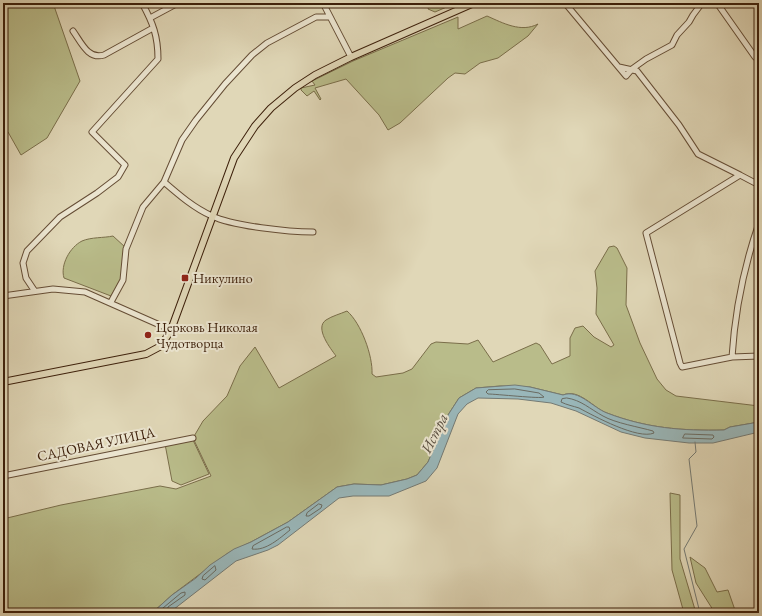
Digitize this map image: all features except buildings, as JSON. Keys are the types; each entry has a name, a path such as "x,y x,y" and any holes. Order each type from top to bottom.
{"main road":[{"path":"3,382 146,354 161,346 171,330 234,158 255,126 272,108 295,88 315,75 474,3"}],"street":[{"path":"34,290 26,278 23,263 27,251 60,217 118,177 125,165 92,132 158,59 158,38 142,3"},
{"path":"150,18 178,3"},
{"path":"323,3 352,57"},
{"path":"566,3 626,76 632,69 672,45 702,3"},
{"path":"717,3 755,57"},
{"path":"111,302 123,280 126,248 143,207 164,182 182,140 225,84 252,55 267,43 306,21 316,17 330,16"},
{"path":"73,31 87,51 93,56 98,57 104,56 153,28"},
{"path":"619,67 637,71 679,125 698,154 759,185"},
{"path":"740,175 646,232 682,367 732,357 759,356"},
{"path":"164,182 189,203 212,217 266,228 312,232"},
{"path":"732,357 734,326 742,283 759,223"},
{"path":"3,296 53,288 85,292 111,302 171,330"},
{"name":"САДОВАЯ УЛИЦА","path":"3,476 194,438"}],"green space":[{"path":"3,3 53,3 80,81 47,138 21,155 8,132 3,133"},
{"path":"430,3 456,3 435,12 428,9"},
{"path":"487,16 512,26 525,28 538,24 528,36 498,58 480,63 465,74 455,73 400,123 388,130 379,115 346,79 315,88 321,99 320,100 314,91 307,96 301,90 301,88 315,85 312,81 353,61 458,17 458,29"},
{"path":"113,236 125,247 121,279 111,296 64,278 63,268 67,257 74,247 82,241 89,239"},
{"path":"614,246 617,248 627,268 626,305 640,343 657,379 666,390 676,396 759,406 759,422 730,427 724,430 664,428 636,422 607,413 575,394 563,395 530,387 500,386 476,388 459,398 448,415 428,462 417,475 381,485 354,484 337,487 288,522 228,553 172,595 152,613 3,613 3,519 61,505 160,486 176,489 211,476 193,438 203,421 227,396 240,366 255,347 279,388 336,356 327,344 322,328 326,320 347,311 357,323 365,340 372,367 372,374 376,377 403,373 412,369 431,344 436,342 468,344 478,340 493,362 536,343 540,345 552,364 570,356 570,338 575,328 583,326 594,337 611,347 614,345 596,314 597,288 595,271 609,247"},
{"path":"193,440 209,474 181,485 172,481 165,444"},
{"path":"670,493 680,495 680,559 696,613 684,613 672,570"},
{"path":"690,557 705,568 717,592 728,590 736,613 715,613 696,583"}],"water":[{"path":"515,385 563,395 575,395 607,413 636,422 664,428 724,430 730,427 759,422 759,432 713,443 689,443 645,438 621,432 576,411 551,403 518,399 478,398 467,404 458,414 437,468 426,481 389,496 353,496 339,498 278,545 236,561 169,613 152,613 210,565 234,549 251,542 288,522 337,487 354,484 381,485 417,475 428,462 448,415 459,398 476,388"}],"waterway":[{"path":"695,442 696,452 689,459 697,526 684,549 700,613"}],"place":[{"name":"Никулино","path":"185,278"},
{"name":"Церковь Николая Чудотворца","path":"148,335"}],"water label":[{"name":"Истра","path":"434,433"}]}
